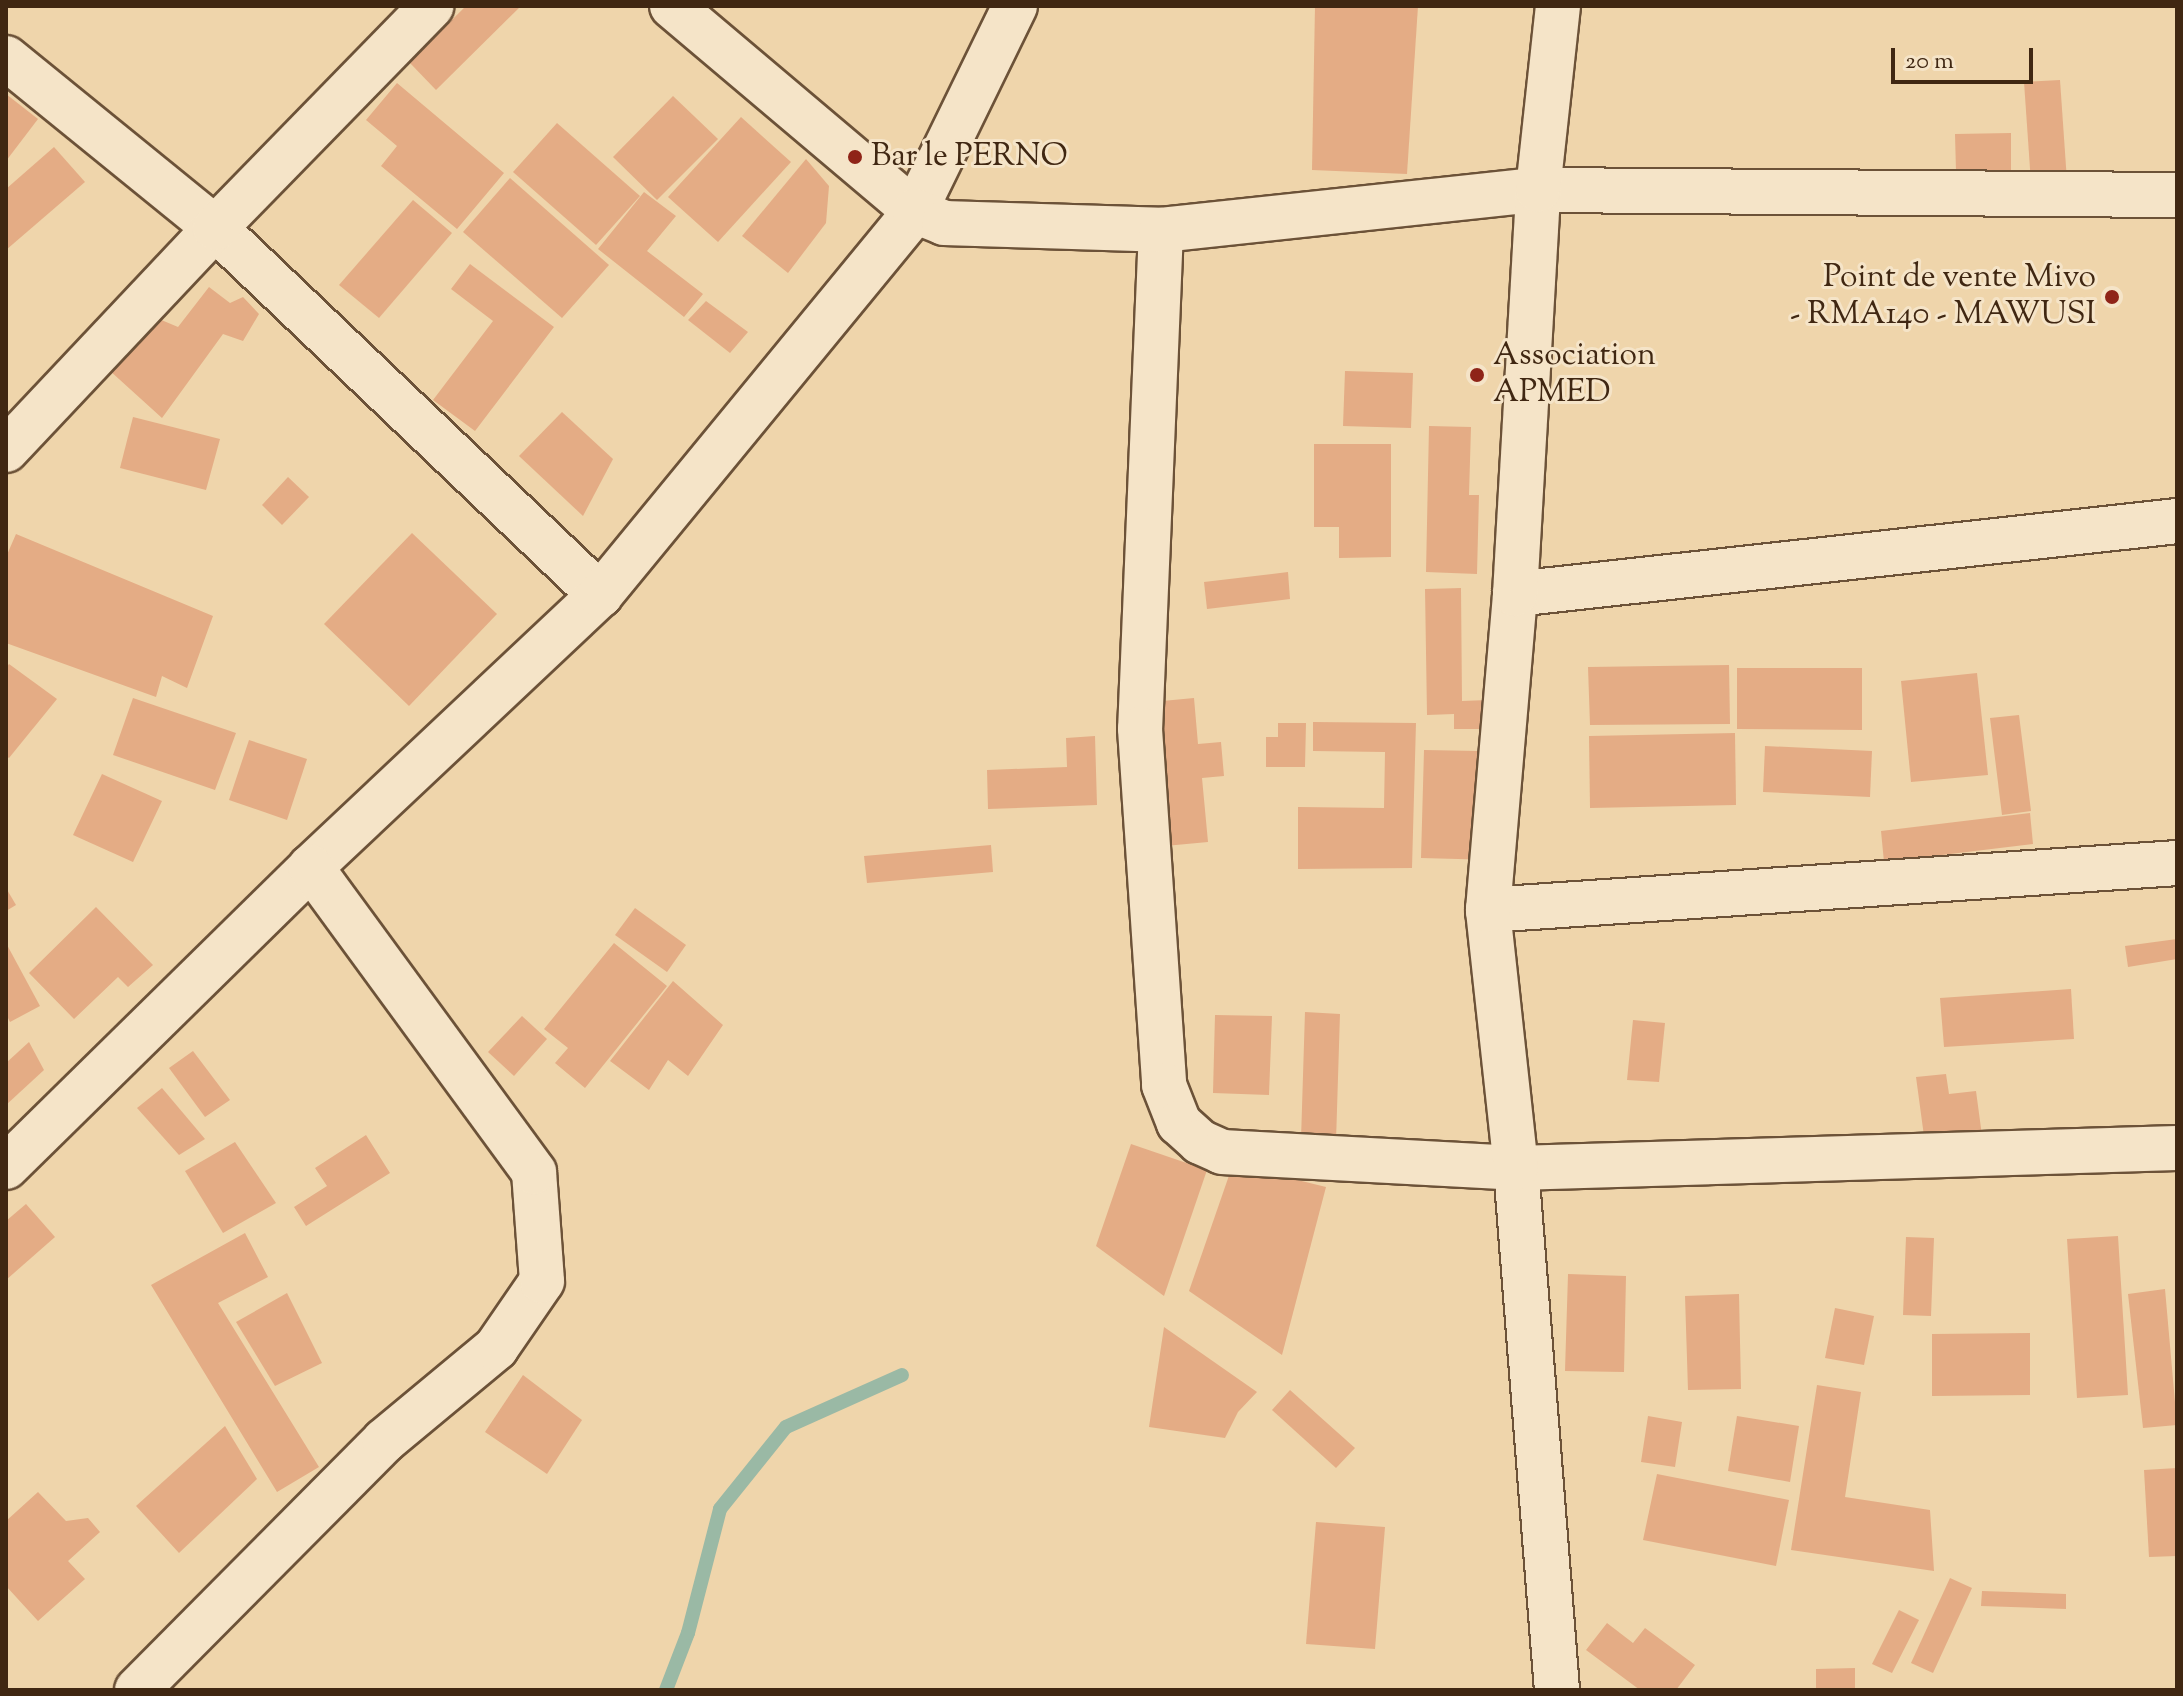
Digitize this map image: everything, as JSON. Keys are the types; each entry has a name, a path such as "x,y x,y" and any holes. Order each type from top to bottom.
{"street":[{"path":"6,450 215,228 432,6"},
{"path":"672,6 915,211 944,223 1161,230 1538,190 2177,195"},
{"path":"6,1167 311,867 600,595 915,211 1015,6"},
{"path":"1557,1690 1516,1168 1488,910 1515,594 1538,190 1558,6"},
{"path":"6,58 215,228 600,595"},
{"path":"1161,230 1140,729 1164,1085 1179,1123 1200,1142 1222,1152 1516,1168 2177,1148"},
{"path":"1515,594 2177,521"},
{"path":"1488,910 2177,863"},
{"path":"137,1690 384,1441 496,1348 542,1281 534,1172 311,867"}],"building":[{"path":"466,6 521,6 436,90 409,62"},
{"path":"1315,6 1418,6 1407,174 1312,170"},
{"path":"2060,80 2067,181 2031,183 2024,82"},
{"path":"397,83 504,173 457,229 381,166 397,146 366,120"},
{"path":"6,94 38,119 6,161"},
{"path":"673,96 718,139 657,200 613,157"},
{"path":"741,117 791,162 718,242 668,197"},
{"path":"557,123 640,196 596,245 513,172"},
{"path":"2011,133 2011,170 1956,171 1955,134"},
{"path":"54,147 85,182 6,250 6,189"},
{"path":"806,159 829,186 826,223 788,273 742,236"},
{"path":"510,178 609,265 562,318 463,232"},
{"path":"644,192 676,216 647,251 703,294 684,317 598,249"},
{"path":"413,200 452,233 379,318 339,285"},
{"path":"470,264 554,327 475,431 433,400 493,321 451,289"},
{"path":"209,287 230,303 243,297 259,314 243,341 223,334 162,418 109,370 159,319 178,327"},
{"path":"706,301 748,332 730,353 688,320"},
{"path":"1345,371 1413,373 1411,428 1343,426"},
{"path":"562,412 613,459 583,516 519,456"},
{"path":"133,417 220,439 206,490 120,468"},
{"path":"1429,426 1471,427 1469,495 1479,495 1477,574 1426,572"},
{"path":"1314,444 1391,444 1391,557 1339,558 1339,527 1314,527"},
{"path":"288,477 309,497 282,525 262,505"},
{"path":"412,533 497,614 409,706 324,624"},
{"path":"16,534 213,616 187,688 162,676 156,697 6,643 6,557"},
{"path":"1288,572 1290,599 1207,609 1204,582"},
{"path":"1461,588 1462,701 1488,700 1488,729 1454,729 1454,714 1427,715 1425,589"},
{"path":"9,664 57,699 9,758 6,756 6,668"},
{"path":"1729,665 1730,724 1590,725 1588,667"},
{"path":"1737,668 1862,668 1862,730 1737,729"},
{"path":"1977,673 1988,775 1911,782 1901,681"},
{"path":"133,698 236,733 215,790 113,755"},
{"path":"1194,698 1198,744 1221,742 1224,776 1202,778 1208,842 1165,846 1152,702"},
{"path":"2019,715 2031,811 2002,815 1990,718"},
{"path":"1313,722 1416,723 1412,868 1298,869 1298,807 1384,808 1385,752 1313,751"},
{"path":"1278,723 1306,723 1305,767 1266,767 1266,737 1278,737"},
{"path":"1735,733 1736,805 1590,808 1589,736"},
{"path":"1095,736 1097,805 988,809 987,770 1067,767 1066,738"},
{"path":"249,740 307,759 287,820 229,800"},
{"path":"1765,746 1872,751 1870,797 1763,792"},
{"path":"1424,750 1478,751 1477,816 1495,860 1421,858"},
{"path":"102,774 162,801 133,862 73,835"},
{"path":"2030,813 2033,844 1884,862 1881,831"},
{"path":"991,845 993,872 867,883 864,856"},
{"path":"6,888 16,905 6,911"},
{"path":"96,907 153,965 128,987 118,977 74,1019 29,973"},
{"path":"635,908 686,945 667,972 615,935"},
{"path":"2177,939 2177,959 2128,967 2125,946"},
{"path":"6,943 40,1006 10,1022 6,1014"},
{"path":"614,943 667,986 585,1088 555,1063 568,1048 544,1029"},
{"path":"673,981 723,1025 688,1076 668,1060 649,1090 610,1061"},
{"path":"2071,989 2074,1039 1944,1047 1940,998"},
{"path":"1305,1012 1340,1014 1336,1141 1301,1139"},
{"path":"1215,1015 1272,1016 1269,1095 1213,1093"},
{"path":"522,1016 547,1039 514,1076 488,1052"},
{"path":"1633,1020 1665,1023 1659,1082 1627,1080"},
{"path":"29,1042 44,1070 6,1105 6,1063"},
{"path":"193,1051 230,1100 205,1117 169,1068"},
{"path":"1946,1074 1949,1094 1976,1091 1983,1143 1926,1151 1916,1077"},
{"path":"162,1088 205,1139 179,1155 137,1108"},
{"path":"366,1135 390,1173 306,1226 294,1207 327,1186 315,1168"},
{"path":"235,1142 276,1203 223,1233 185,1171"},
{"path":"1131,1144 1207,1170 1164,1296 1096,1246"},
{"path":"1233,1164 1326,1187 1282,1355 1189,1291"},
{"path":"26,1204 55,1237 6,1280 6,1221"},
{"path":"245,1233 268,1277 218,1303 319,1467 277,1492 151,1285"},
{"path":"2118,1236 2128,1395 2077,1398 2067,1239"},
{"path":"1906,1237 1934,1238 1931,1316 1903,1315"},
{"path":"1568,1274 1626,1276 1624,1372 1565,1371"},
{"path":"2165,1289 2177,1425 2143,1428 2128,1294"},
{"path":"287,1293 322,1363 275,1386 236,1322"},
{"path":"1739,1294 1741,1389 1688,1390 1685,1296"},
{"path":"1835,1308 1874,1316 1864,1365 1825,1358"},
{"path":"1164,1327 1257,1392 1238,1412 1225,1438 1149,1427"},
{"path":"2030,1333 2030,1395 1932,1396 1932,1334"},
{"path":"523,1375 582,1420 547,1474 485,1432"},
{"path":"1817,1385 1861,1392 1845,1497 1930,1510 1934,1571 1791,1550"},
{"path":"1290,1390 1355,1448 1336,1468 1272,1410"},
{"path":"1648,1416 1682,1422 1675,1467 1641,1462"},
{"path":"1737,1416 1799,1426 1790,1482 1728,1471"},
{"path":"225,1426 257,1479 179,1553 136,1506"},
{"path":"2177,1468 2177,1556 2149,1557 2144,1470"},
{"path":"1657,1474 1789,1500 1776,1566 1643,1540"},
{"path":"38,1492 66,1521 88,1518 100,1532 68,1561 85,1579 38,1621 6,1586 6,1521"},
{"path":"1316,1522 1385,1527 1375,1649 1306,1644"},
{"path":"1950,1578 1972,1588 1933,1673 1911,1663"},
{"path":"1982,1591 2066,1594 2066,1609 1981,1606"},
{"path":"1899,1610 1919,1620 1892,1673 1872,1664"},
{"path":"1607,1623 1633,1643 1645,1628 1695,1665 1676,1690 1640,1690 1586,1650"},
{"path":"1855,1668 1855,1690 1816,1690 1816,1669"}],"waterway":[{"path":"666,1690 688,1633 720,1509 786,1427 902,1375"}],"place":[{"name":"Bar le PERNO","path":"855,157"},
{"name":"Point de vente Mivo - RMA140 - MAWUSI","path":"2112,297"},
{"name":"Association APMED","path":"1477,375"}]}
